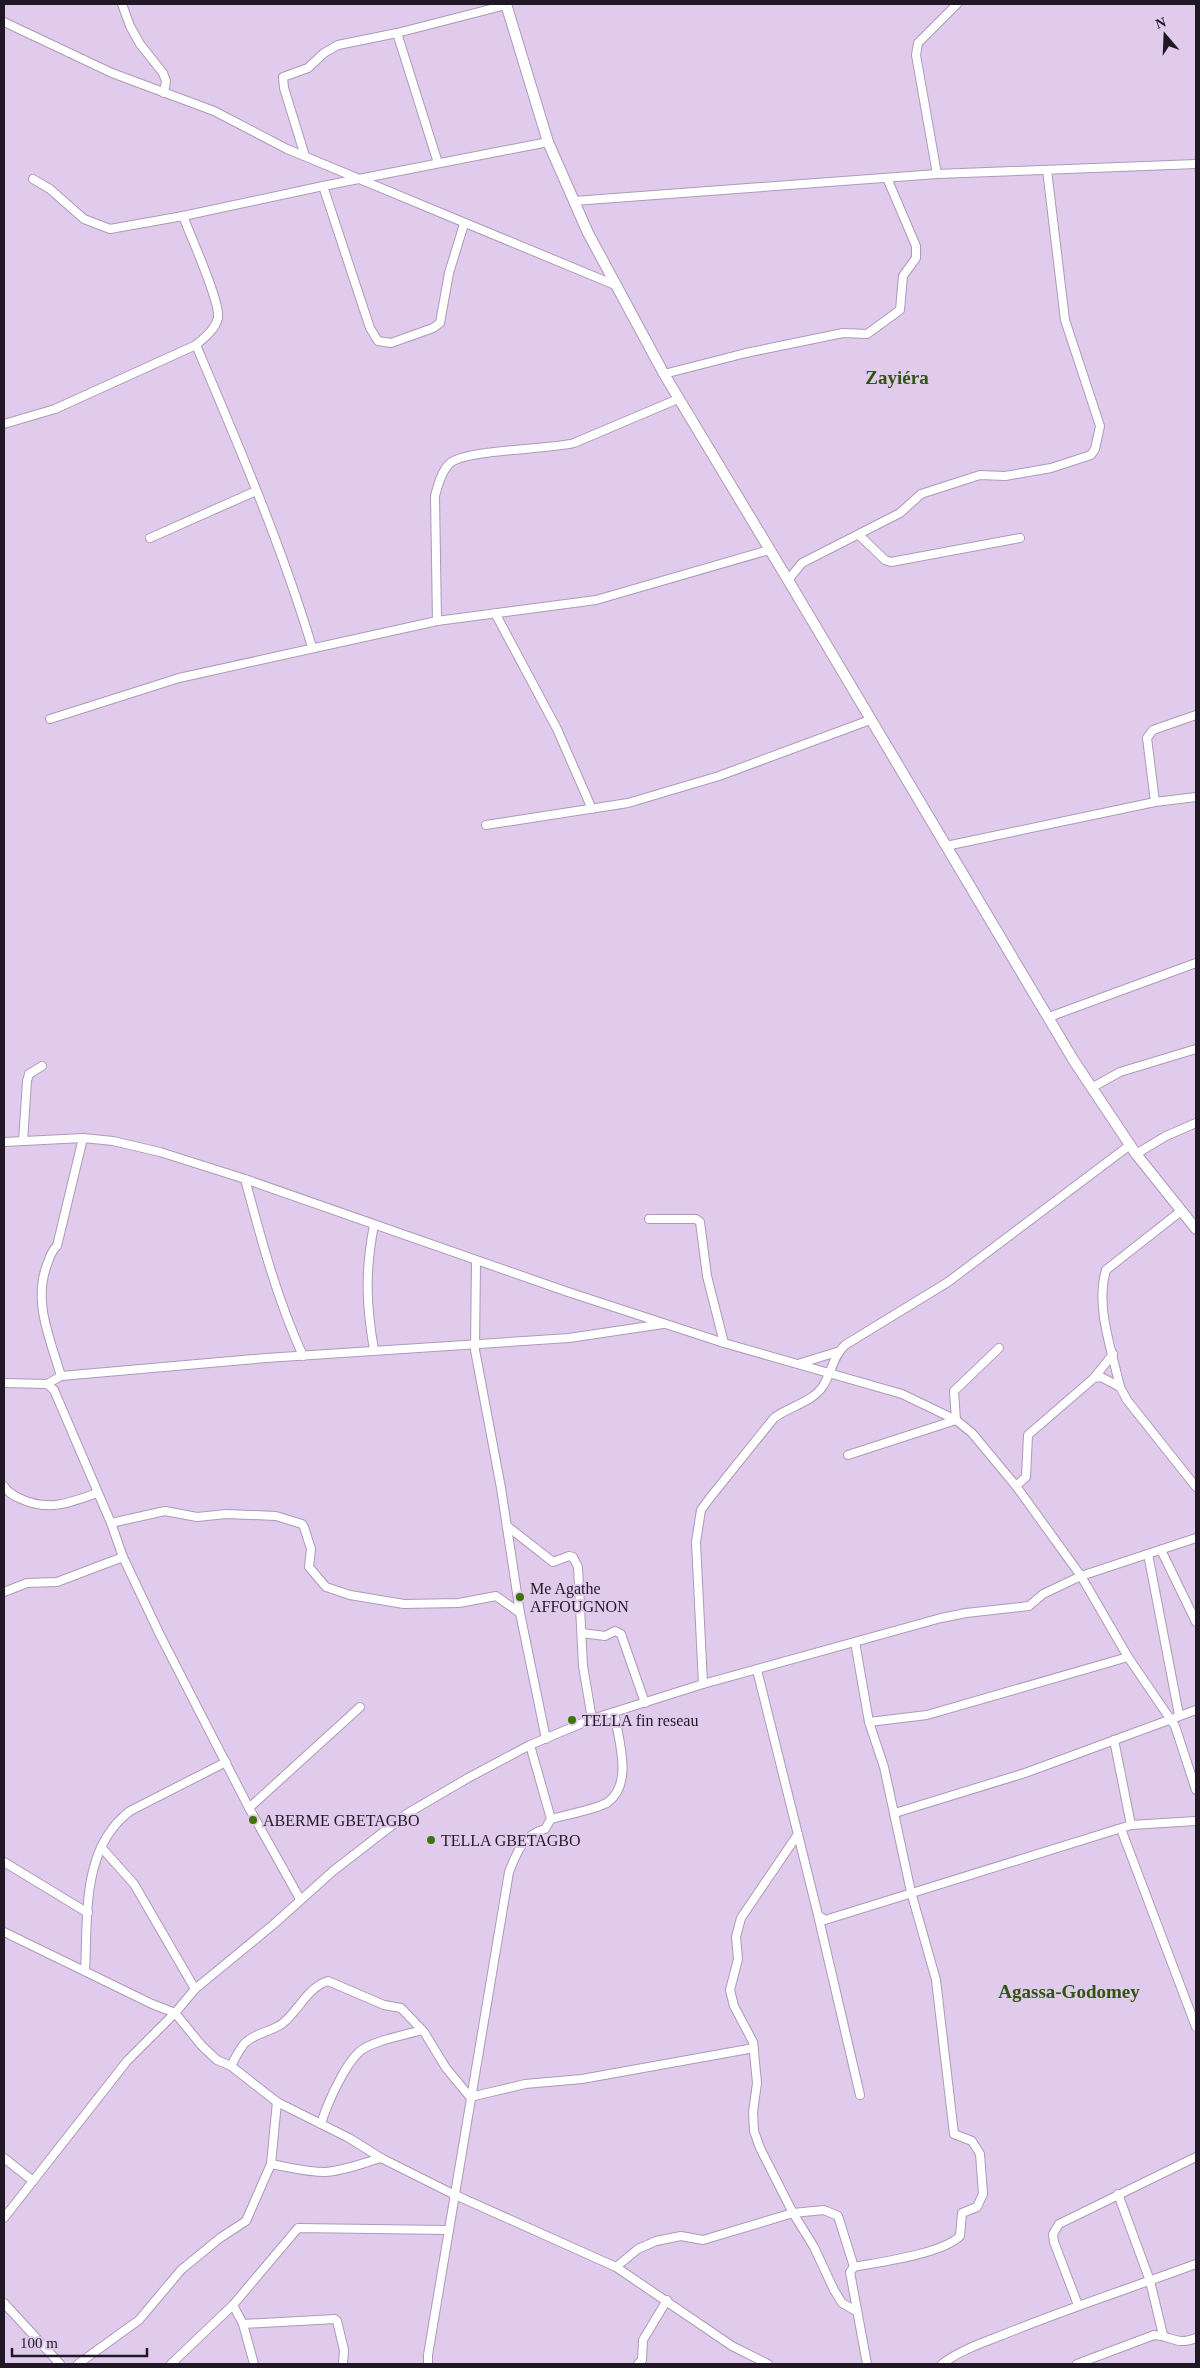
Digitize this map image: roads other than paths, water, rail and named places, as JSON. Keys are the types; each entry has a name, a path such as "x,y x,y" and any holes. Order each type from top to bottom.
{"main road":[{"path":"506,4 548,142 615,285 678,399 1074,1061 1133,1150 1196,1229"}],"street":[{"path":"122,4 130,26 137,38 163,72 166,81 164,93"},
{"path":"305,156 284,88 284,77 308,68 324,53 338,45 396,33 506,4"},
{"path":"937,174 916,55 918,43 958,4"},
{"path":"4,22 112,73 214,111 305,156 359,180 615,285"},
{"path":"396,33 438,163"},
{"path":"33,179 50,190 84,219 110,228 183,216 323,186 548,142"},
{"path":"574,201 937,174 1196,164"},
{"path":"788,580 802,563 900,512 921,494 980,474 1005,476 1051,468 1091,455 1095,449 1100,426 1065,320 1047,170"},
{"path":"664,374 746,353 843,333 867,334 900,310 903,276 916,258 916,246 887,178"},
{"path":"323,186 370,328 378,341 391,342 433,328 440,323 449,273 464,224"},
{"path":"4,424 55,409 196,345 210,333 218,318 215,295 183,216"},
{"path":"196,345 296,592 312,647"},
{"path":"437,621 435,496 440,479 450,463 481,453 557,447 574,443 678,399"},
{"path":"150,538 256,491"},
{"path":"859,535 885,560 891,562 1020,538"},
{"path":"50,720 179,678 312,647 437,621 596,600 769,550"},
{"path":"496,613 557,729 592,809"},
{"path":"1156,802 1147,738 1153,730 1196,715"},
{"path":"486,825 628,803 719,776 870,720"},
{"path":"946,846 1156,802 1196,797"},
{"path":"1049,1017 1196,963"},
{"path":"1093,1087 1120,1072 1196,1049"},
{"path":"22,1141 26,1081 29,1074 42,1066"},
{"path":"800,1363 837,1352 845,1345 948,1282 1133,1150 1196,1123"},
{"path":"61,1376 46,1324 40,1292 45,1270 53,1250 57,1246 83,1138"},
{"path":"4,1142 83,1138 113,1141 160,1152 245,1179 476,1261 665,1324 724,1343 800,1363 902,1394 956,1420 972,1433 1016,1486 1081,1576 1128,1657 1175,1726 1196,1790"},
{"path":"245,1179 270,1271 287,1321 303,1356"},
{"path":"1181,1211 1106,1270 1102,1283 1102,1301 1120,1387 1196,1488"},
{"path":"649,1219 696,1219 700,1222 707,1276 724,1343"},
{"path":"374,1225 369,1249 366,1296 374,1350"},
{"path":"476,1261 475,1343 520,1613 546,1740"},
{"path":"4,1383 47,1384 61,1376 374,1350 569,1338 665,1324"},
{"path":"956,1420 954,1391 998,1348"},
{"path":"703,1684 696,1542 701,1510 774,1418 784,1410 816,1395 823,1386 837,1352"},
{"path":"1016,1486 1026,1477 1028,1435 1094,1378 1113,1354"},
{"path":"1094,1378 1101,1377 1120,1387"},
{"path":"47,1384 54,1390 111,1522 123,1557 160,1635 249,1808 300,1899"},
{"path":"848,1455 956,1420"},
{"path":"4,1486 12,1494 41,1506 68,1504 97,1493"},
{"path":"111,1522 165,1510 202,1517 226,1514 276,1516 302,1524 311,1549 309,1567 326,1588 350,1595 404,1604 459,1603 496,1596 520,1613"},
{"path":"507,1526 553,1562 566,1556 572,1557 578,1567 583,1666 592,1719"},
{"path":"4,2218 127,2061 175,2013 195,1989 333,1871 408,1813 468,1778 530,1745 546,1740 592,1719 703,1684 950,1616 1029,1606 1043,1594 1081,1576 1196,1538"},
{"path":"1161,1550 1196,1622"},
{"path":"1148,1554 1179,1715"},
{"path":"4,1592 27,1583 57,1582 123,1557"},
{"path":"582,1634 605,1636 615,1631 622,1634 646,1703"},
{"path":"855,1642 868,1722 884,1767 911,1892 936,1980 954,2134 972,2141 980,2154 984,2194 977,2207 962,2214 960,2236 955,2242 913,2255 854,2267 850,2272 849,2278 867,2364"},
{"path":"868,1722 927,1715 1128,1657"},
{"path":"757,1670 818,1915 860,2095"},
{"path":"249,1808 360,1707"},
{"path":"895,1812 1025,1772 1196,1710"},
{"path":"428,2364 453,2194 509,1872 516,1854 526,1839 534,1832 545,1829 552,1819 607,1803 619,1788 623,1766 614,1712"},
{"path":"1114,1740 1131,1825"},
{"path":"530,1745 552,1819"},
{"path":"85,1971 91,1878 96,1856 101,1847 120,1819 130,1811 226,1762"},
{"path":"818,1915 828,1920 911,1892 1131,1825 1196,1821"},
{"path":"1121,1829 1196,2027"},
{"path":"798,1834 741,1918 736,1937 738,1959 730,1990 734,2006 746,2026 754,2048 756,2083 753,2112 754,2131 760,2148 793,2213 814,2247 834,2290 842,2303 856,2311"},
{"path":"101,1847 134,1884 195,1989"},
{"path":"4,1862 88,1913"},
{"path":"4,1932 152,2004 175,2013 202,2046 217,2060 231,2066 276,2102 322,2124 381,2158 453,2194 616,2267 732,2346 768,2364"},
{"path":"231,2066 244,2044 253,2036 284,2022 314,1989 328,1981 384,2005 401,2008 422,2030 446,2068 470,2097"},
{"path":"322,2124 328,2100 359,2053 373,2045 422,2030"},
{"path":"470,2097 526,2084 582,2079 754,2048"},
{"path":"78,2364 138,2320 150,2309 181,2270 220,2238 243,2225 250,2215 271,2164 276,2102"},
{"path":"1078,2305 1054,2242 1053,2234 1058,2224 1196,2157"},
{"path":"4,2158 33,2181"},
{"path":"271,2164 325,2172 342,2170 381,2158"},
{"path":"1118,2194 1150,2281 1163,2336"},
{"path":"616,2267 638,2249 656,2241 681,2236 702,2240 793,2213 824,2210 838,2216 854,2267"},
{"path":"171,2364 232,2305 298,2228 448,2230"},
{"path":"942,2364 952,2357 977,2346 1078,2305 1196,2264"},
{"path":"638,2364 642,2360 643,2340 667,2300"},
{"path":"4,2303 60,2364"},
{"path":"232,2305 242,2324 254,2364"},
{"path":"242,2324 335,2319 344,2350 343,2364"},
{"path":"1077,2364 1154,2335 1180,2342 1196,2338"}],"place":[{"name":"Me Agathe AFFOUGNON","path":"520,1597"},
{"name":"TELLA fin reseau","path":"572,1720"},
{"name":"ABERME GBETAGBO","path":"253,1820"},
{"name":"TELLA GBETAGBO","path":"431,1840"}],"district":[{"name":"Zayiéra","path":"897,377"},
{"name":"Agassa-Godomey","path":"1069,1991"}]}
